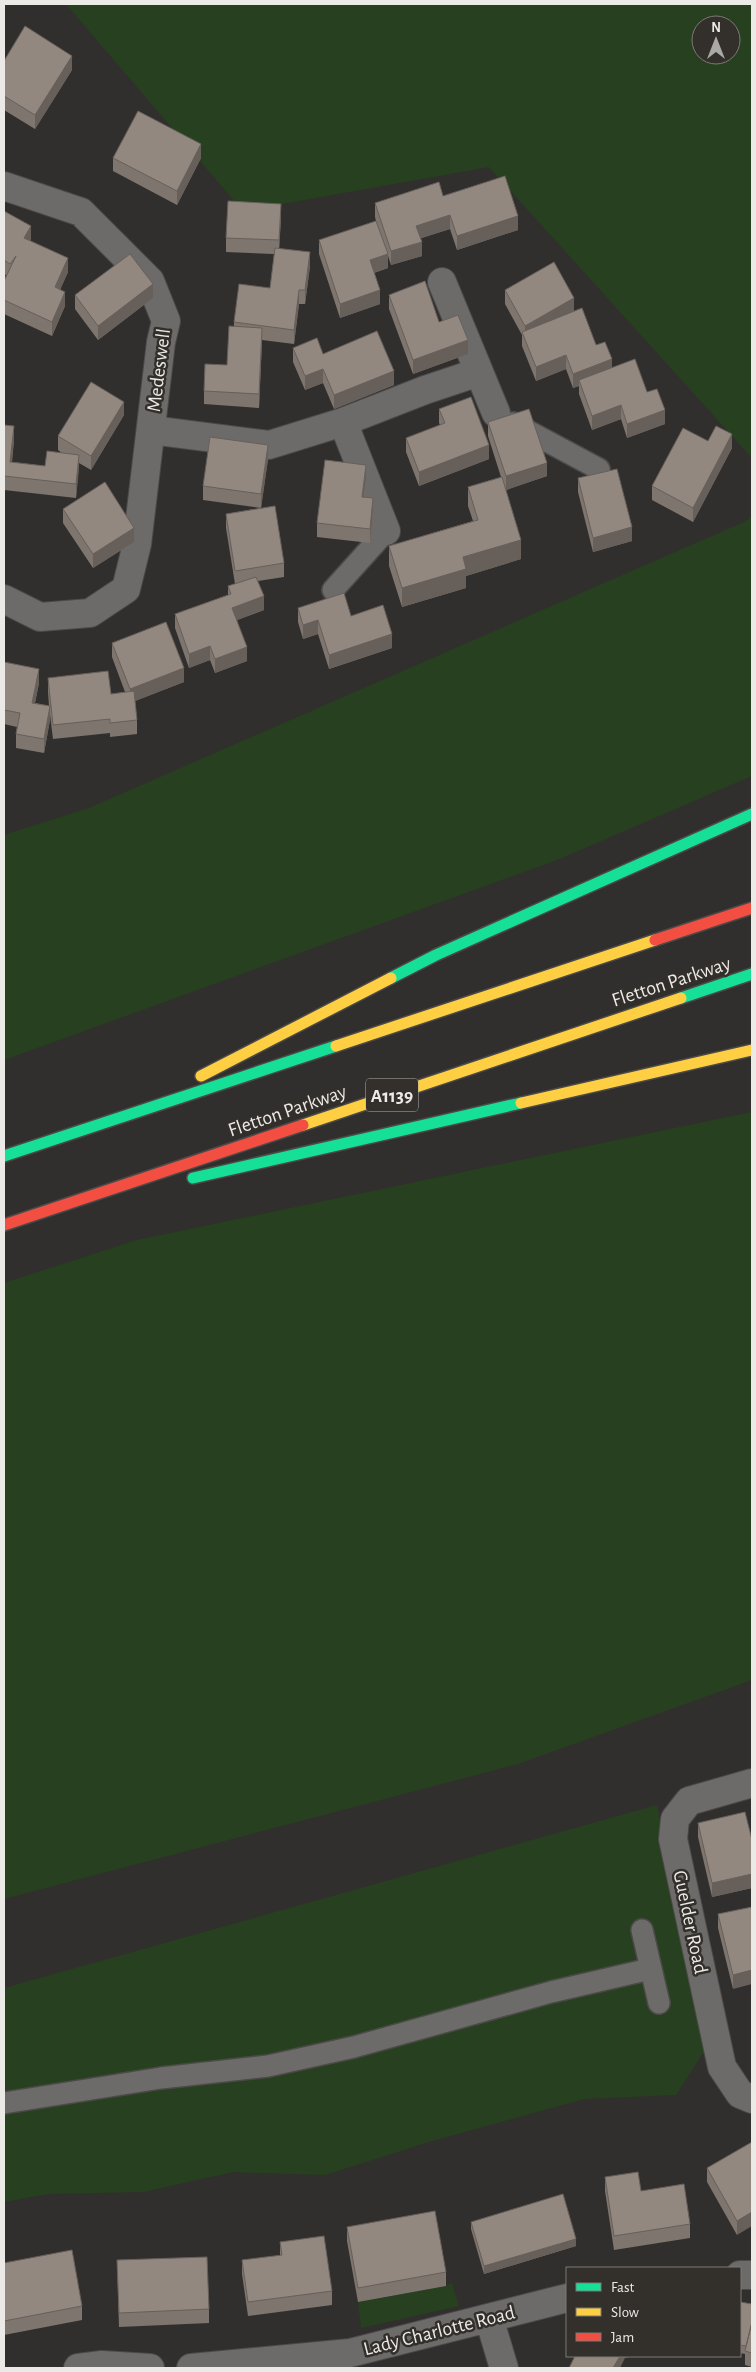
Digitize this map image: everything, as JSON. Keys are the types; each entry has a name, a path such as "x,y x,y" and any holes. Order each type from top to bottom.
{"highway":[{"path":"124,1115 436,955 752,814"},
{"path":"4,1156 752,908"},
{"name":"Fletton Parkway","path":"4,1225 752,974"},
{"path":"186,1180 752,1050"},
{"path":"32,1216 157,1187"}],"street":[{"name":"Medeswell","path":"4,186 81,212 150,281 166,321 137,544 126,589 90,613 40,617 4,600"},
{"path":"442,282 496,413"},
{"name":"Medeswell","path":"151,430 269,445 343,422 425,390 479,372"},
{"path":"343,422 386,531"},
{"name":"Guelder Road","path":"752,1783 689,1801 674,1818 673,1839 722,2067 740,2094 752,2100"},
{"name":"Lady Charlotte Road","path":"191,2368 350,2353 566,2298"},
{"path":"489,2318 504,2368"},
{"path":"78,2368 102,2365 150,2368"}],"lane":[{"path":"496,413 599,469"},
{"path":"333,590 386,531"},
{"path":"642,1930 659,2003"},
{"path":"4,2103 161,2078 268,2066 354,2047 551,1992 650,1969"}],"green space":[{"path":"66,4 752,4 752,458 489,167 243,211"},
{"path":"752,516 752,776 557,860 4,1060 4,835 89,808 744,522"},
{"path":"752,1112 752,1680 518,1764 4,1899 4,1283 137,1240"},
{"path":"657,1805 706,2048 676,2095 584,2099 432,2141 325,2175 233,2172 143,2192 48,2194 4,2202 4,1988"},
{"path":"452,2283 459,2306 361,2328 358,2302 446,2286"}],"building":[{"path":"25,26 72,56 35,115 4,96 4,61"},
{"path":"138,111 201,144 177,191 113,158"},
{"path":"505,176 518,216 457,236 450,215 416,226 422,242 391,251 375,203 439,182 443,196"},
{"path":"228,201 281,204 279,240 226,238"},
{"path":"4,211 31,226 24,238 68,258 55,287 65,292 52,322 4,300 4,281 16,256 10,264 4,260"},
{"path":"376,221 388,254 370,260 380,290 340,304 319,240"},
{"path":"275,248 310,252 305,290 299,290 294,330 234,322 239,284 270,288"},
{"path":"130,254 153,284 98,326 75,295"},
{"path":"554,262 574,298 525,326 505,290"},
{"path":"425,281 439,322 458,315 468,340 413,360 389,295"},
{"path":"582,308 596,345 605,342 612,359 573,374 566,355 536,367 522,332"},
{"path":"229,326 262,328 259,394 204,391 205,364 227,365"},
{"path":"377,331 394,371 334,395 323,369 305,376 293,348 317,338 323,354"},
{"path":"635,359 647,392 657,389 665,410 627,424 621,405 592,416 579,380"},
{"path":"91,382 124,402 91,456 58,436"},
{"path":"471,397 489,445 419,472 406,438 445,423 439,409"},
{"path":"529,409 547,463 506,476 488,422"},
{"path":"4,425 14,426 10,462 45,466 47,451 79,455 76,484 4,476"},
{"path":"716,426 732,434 693,508 652,486 683,428 708,441"},
{"path":"210,437 268,445 261,494 203,486"},
{"path":"325,460 366,465 362,497 373,498 370,529 317,523"},
{"path":"617,469 632,527 593,538 578,478"},
{"path":"502,477 521,540 463,557 466,569 402,588 389,546 478,520 468,487"},
{"path":"105,482 134,528 93,554 63,509"},
{"path":"275,506 284,563 235,571 226,514"},
{"path":"256,577 264,596 232,608 247,647 215,659 210,646 189,654 175,614 231,594 228,586"},
{"path":"344,593 351,616 383,605 392,634 329,655 318,620 303,625 298,608"},
{"path":"166,622 184,668 130,689 112,643"},
{"path":"4,662 39,669 32,703 50,706 44,739 16,734 20,713 4,710"},
{"path":"108,671 111,694 134,691 137,720 110,723 110,719 53,725 48,678"},
{"path":"745,1812 752,1840 752,1874 712,1883 698,1823"},
{"path":"752,1907 752,1970 733,1975 718,1914"},
{"path":"752,2142 752,2212 737,2221 707,2168"},
{"path":"638,2172 641,2191 684,2184 690,2224 614,2236 605,2177"},
{"path":"563,2194 576,2239 484,2266 471,2222"},
{"path":"435,2211 446,2272 358,2288 347,2227"},
{"path":"324,2236 332,2291 248,2302 242,2260 282,2255 280,2242"},
{"path":"72,2250 82,2306 4,2321 4,2263"},
{"path":"207,2257 209,2309 119,2313 117,2260"},
{"path":"741,2302 752,2304 752,2322 746,2346 741,2345"},
{"path":"752,2322 752,2353 745,2351"},
{"path":"574,2357 619,2357 613,2368 569,2368"}],"traffic: fast":[{"path":"391,978 436,955 752,814"},
{"path":"681,998 752,974"},
{"path":"4,1156 336,1046"},
{"path":"193,1178 521,1103"}],"traffic: slow":[{"path":"336,1046 655,940"},
{"path":"201,1076 391,978"},
{"path":"303,1125 681,998"},
{"path":"521,1103 752,1050"}],"traffic: jam":[{"path":"655,940 752,908"},
{"path":"4,1225 303,1125"}]}
